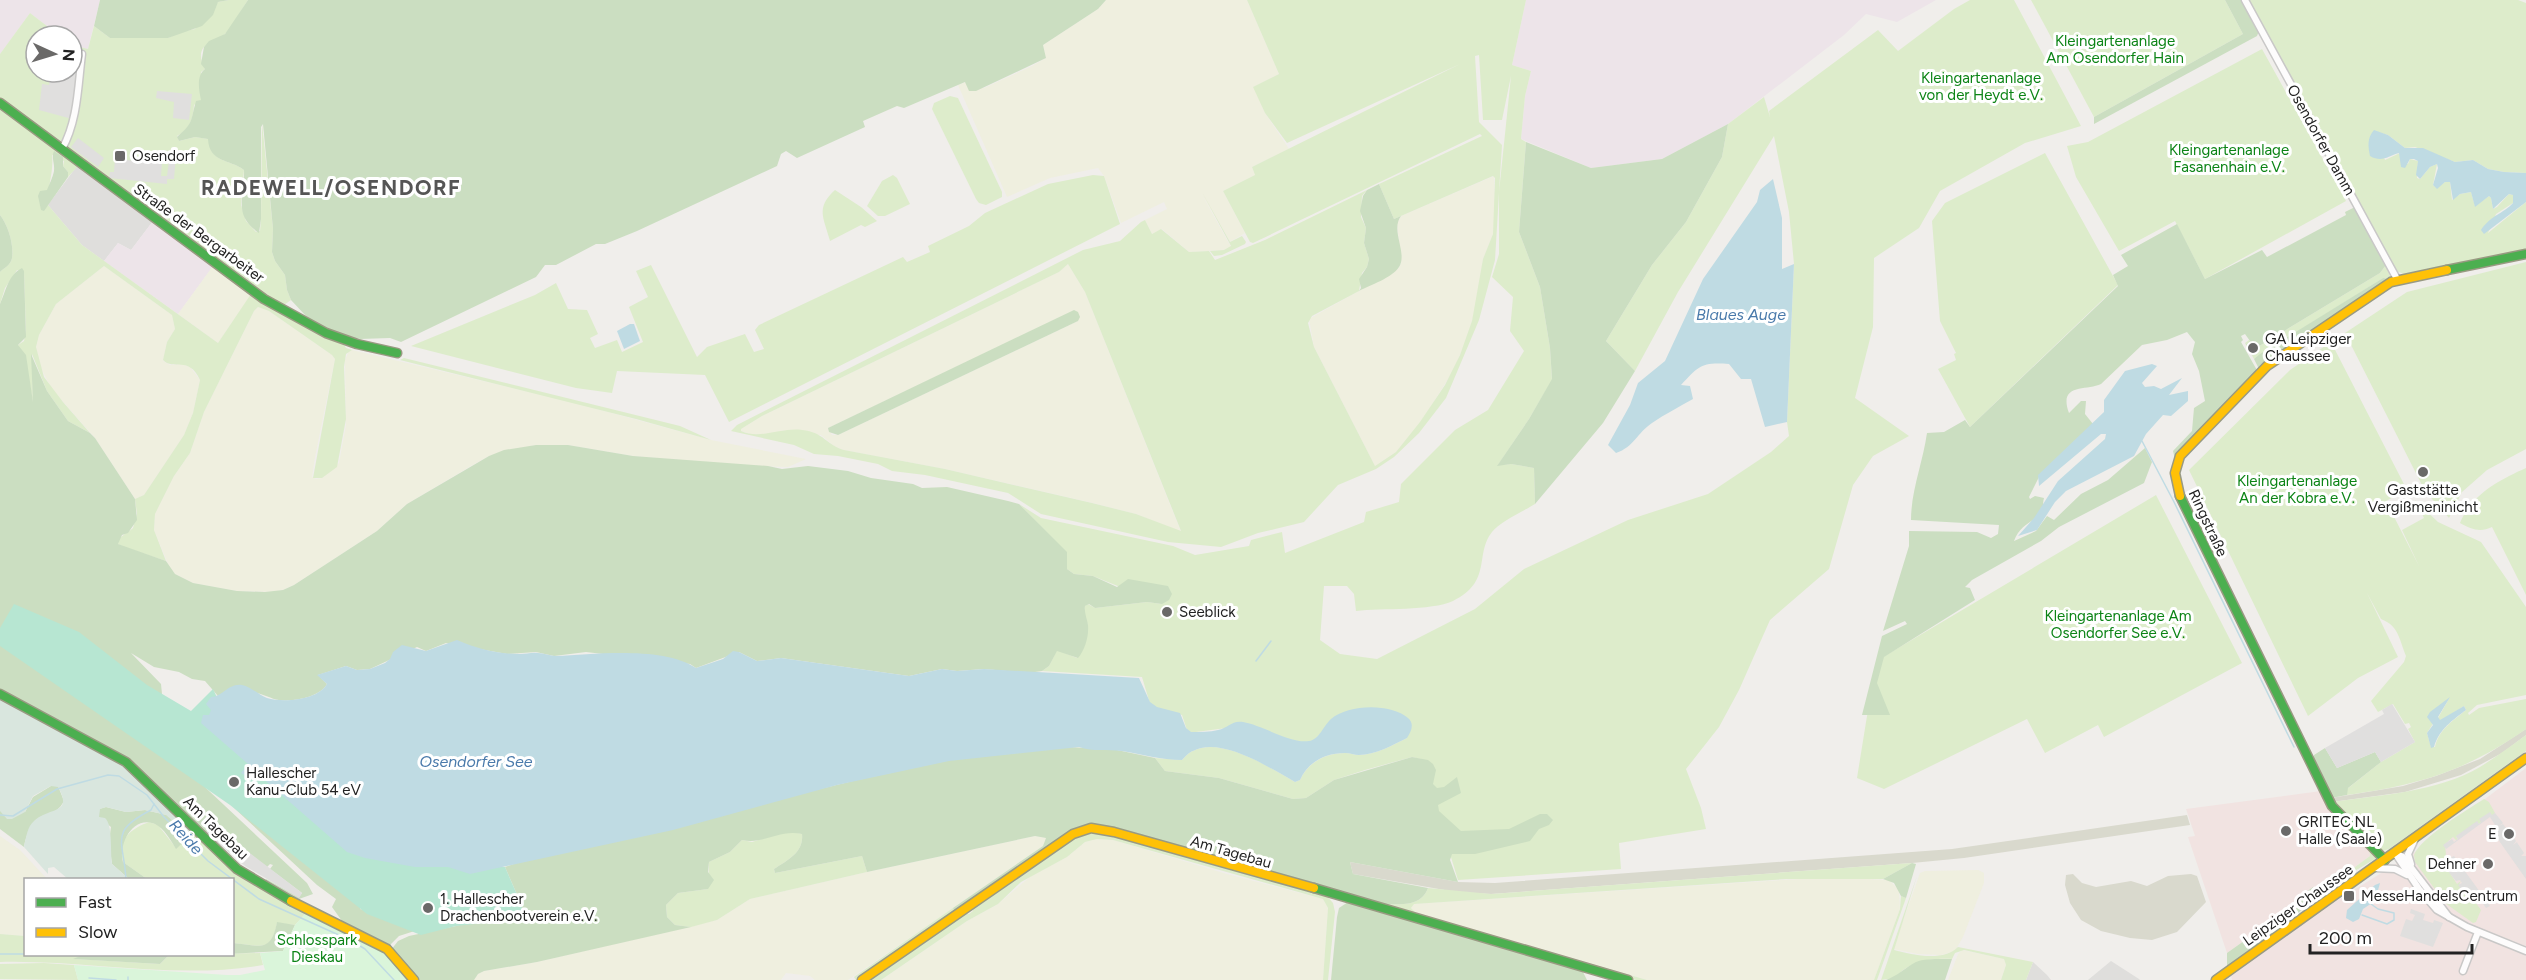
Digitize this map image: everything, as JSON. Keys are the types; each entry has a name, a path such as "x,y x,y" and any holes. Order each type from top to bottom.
{"street":[{"name":"Osendorfer Damm","path":"2245,0 2397,279"},
{"path":"62,149 68,137 78,84"},
{"name":"Straße der Bergarbeiter","path":"0,103 264,299 295,318 346,341 397,353"},
{"name":"Ringstraße","path":"2385,860 2332,806 2178,491 2175,476 2176,462 2184,450 2267,366 2397,279 2526,254"},
{"name":"Am Tagebau","path":"0,694 126,762 237,869 268,889 387,949 414,980"},
{"name":"Leipziger Chaussee","path":"2216,980 2526,758"},
{"name":"Am Tagebau","path":"862,980 1073,834 1091,828 1114,832 1305,885 1628,980"},
{"path":"2414,870 2408,854 2415,839"},
{"path":"2395,853 2403,857 2414,870 2449,917"},
{"path":"2395,853 2410,878 2437,910 2478,932 2526,951"},
{"path":"2373,868 2395,869 2410,878"},
{"path":"2463,971 2478,932"}],"shaded area":[{"path":"0,0 100,0 88,49 84,48 84,24 44,24 30,13 0,54"},
{"path":"1526,0 1936,0 1897,22 1866,14 1844,35 1728,124 1662,159 1591,168 1521,139 1525,96 1531,71 1512,65"},
{"path":"42,84 78,84 72,119 39,110"},
{"path":"157,91 192,94 189,120 173,118 174,102 156,98"},
{"path":"78,138 104,158 98,167 71,147"},
{"path":"170,154 176,155 174,179 167,179 167,184 109,178 110,172 114,172 115,159 162,163 161,176 167,176"},
{"path":"77,166 153,221 131,250 118,243 104,261 82,245 48,205"},
{"path":"153,221 213,266 178,314 104,261 118,243 131,250"},
{"path":"0,698 121,761 198,835 190,836 166,815 145,810 126,812 106,807 100,809 99,817 108,821 112,864 128,878 67,878 54,867 48,868 48,874 24,847 32,823 61,806 63,802 58,787 51,786 33,796 25,812 12,819 7,819 0,811"},
{"path":"2392,704 2415,742 2381,762 2375,752 2337,768 2325,748 2384,714 2382,710"},
{"path":"2526,729 2526,735 2502,753 2461,775 2405,792 2332,802 2331,798 2403,786 2436,776 2480,759"},
{"path":"2526,768 2526,980 2232,980 2231,976 2322,910 2415,852"},
{"path":"2321,791 2369,848 2370,856 2318,894 2313,888 2301,905 2295,909 2290,908 2227,953 2188,837 2195,836 2186,809"},
{"path":"2490,812 2492,815 2495,813 2503,823 2499,826 2503,824 2509,832 2506,835 2508,838 2512,836 2516,841 2513,845 2517,842 2524,853 2521,856 2526,856 2526,879 2490,828 2495,825 2490,817 2446,849 2443,845 2452,839 2454,842 2458,839 2456,836 2477,821 2479,824 2481,822 2479,819"},
{"path":"2187,815 2190,825 1964,858 1491,894 1456,892 1353,874 1350,862 1458,882 1495,883 1952,849"},
{"path":"213,825 302,893 299,898 245,866 206,833"},
{"path":"2454,856 2490,906 2486,908 2475,892 2467,897 2458,885 2462,883 2460,880 2456,881 2447,870 2454,865 2450,858"},
{"path":"2073,874 2082,883 2096,887 2131,881 2147,886 2168,876 2191,874 2197,876 2206,902 2177,932 2152,940 2130,938 2101,931 2081,920 2070,903 2065,885 2066,875"},
{"path":"2411,909 2425,914 2423,920 2443,923 2433,947 2400,936 2406,919 2412,921 2415,915 2410,913"},
{"path":"2111,961 2139,979 2140,980 2088,980"},
{"path":"2033,962 2047,975 2051,980 2026,980"}],"green space":[{"path":"100,0 229,0 218,2 213,15 202,26 168,38 110,38 94,26"},
{"path":"248,0 227,32 203,48 201,53 205,69 201,72 201,100 194,105 188,127 177,136 179,141 195,137 209,139 212,152 216,156 244,170 241,205 246,221 256,232 260,231 261,219 262,123 273,229 272,252 275,261 285,275 291,300 277,310 314,331 343,343 346,348 352,350 346,354 344,367 346,419 337,467 322,478 313,478 335,359 269,311 258,307 254,311 204,412 190,453 174,476 155,514 154,530 166,561 118,544 122,537 133,528 137,514 135,499 144,495 184,435 193,413 200,380 191,368 163,360 167,342 175,329 172,315 104,266 56,304 39,335 36,347 44,377 90,433 68,421 47,391 32,354 33,404 28,373 18,345 24,341 26,331 24,272 17,270 5,288 0,304 0,272 10,263 12,247 6,224 0,215 0,54 30,13 44,24 24,24 24,84 84,84 84,48 88,49 94,26 110,38 168,38 195,29 218,2","holes":["52,155 64,161 63,166 68,172 68,177 78,166 251,294 218,343 82,245 47,206"]},
{"path":"248,0 1106,0 1098,9 1043,45 1046,58 976,91 969,91 965,82 904,108 897,106 863,121 865,127 797,158 786,151 781,154 777,166 637,231 605,244 596,244 556,265 545,265 536,277 401,342 390,338 360,339 340,336 321,327 291,300 285,275 275,261 272,252 273,229 263,124 261,127 259,233 245,219 243,212 244,170 216,156 209,147 208,139 195,137 179,141 177,137 189,125 196,101 201,100 199,83 200,75 205,69 201,64 204,47 209,41 225,34"},
{"path":"1106,0 1247,0 1279,74 1254,87 1265,113 1289,149 1252,167 1255,175 1223,191 1245,233 1230,242 1201,193 1231,247 1224,250 1189,252 1162,229 1152,234 1145,220 1167,209 1164,202 1121,223 1104,176 1098,168 1050,178 1007,197 958,85 966,82 984,88 1046,58 1043,45 1098,9"},
{"name":"Kleingartenanlage von der Heydt e.V.","path":"1247,0 1526,0 1512,65 1531,71 1525,96 1521,139 1526,142 1519,232 1540,287 1550,348 1552,380 1498,465 1511,464 1534,468 1535,504 1495,528 1487,541 1481,568 1473,585 1453,601 1419,608 1356,611 1354,594 1347,586 1324,586 1320,640 1340,654 1377,659 1475,609 1524,569 1628,520 1708,494 1771,452 1789,436 1787,422 1794,264 1789,212 1774,136 1678,292 1635,371 1606,341 1652,265 1686,222 1722,157 1728,124 1764,97 1770,117 1769,111 1878,30 1898,51 1954,9 1970,0 2014,0 2081,126 2025,143 1940,191 1919,228 1874,258 1873,327 1855,398 1909,436 1873,456 1853,485 1829,569 1770,620 1739,690 1719,727 1686,769 1701,808 1706,829 1619,843 1621,869 1458,880 1421,759 1412,757 1365,770 1334,780 1306,798 1293,799 1219,778 1165,771 1155,758 1182,760 1189,753 1204,747 1217,748 1246,756 1295,782 1300,780 1308,768 1325,757 1338,753 1359,755 1371,753 1407,738 1341,716 1307,746 1250,725 1188,733 1182,715 1151,707 1142,677 1042,671 1049,666 1057,650 1077,658 1088,626 1084,612 1088,604 1095,608 1147,602 1162,604 1093,576 1074,574 1067,569 1066,552 1019,504 1041,518 1173,546 1195,555 1249,546 1251,540 1282,532 1285,553 1364,522 1366,512 1399,502 1401,484 1455,430 1488,410 1524,351 1510,331 1513,297 1492,277 1499,254 1499,193 1495,260 1479,320 1446,398 1419,433 1394,457 1376,469 1338,485 1304,522 1258,533 1221,547 1168,542 1041,514 1008,493 925,475 892,471 878,464 814,454 794,445 731,431 737,425 1083,250 1120,241 1145,220 1152,234 1161,229 1189,252 1209,251 1215,260 1265,240 1367,190 1362,196 1361,217 1366,228 1364,243 1369,259 1362,273 1359,291 1312,316 1308,323 1314,347 1375,466 1396,452 1420,422 1445,385 1460,355 1472,321 1483,259 1493,234 1495,178 1493,176 1394,219 1379,184 1482,136 1480,134 1253,243 1250,242 1223,191 1255,175 1252,167 1460,64 1287,143 1265,113 1253,87 1279,74","holes":["1479,55 1483,120 1502,120 1511,76 1499,192 1502,145 1479,122 1475,56","1068,264 1085,292 1181,531 1136,514 1092,503 945,469 844,450 809,431 787,430 763,434 741,431 762,416 1059,272"]},
{"name":"Kleingartenanlage Am Osendorfer Hain","path":"2031,0 2225,0 2243,34 2094,117"},
{"path":"2225,0 2243,0 2259,31 2257,36 2094,124 2094,117 2243,34"},
{"path":"2247,0 2518,0 2526,3 2526,173 2488,169 2473,160 2455,162 2415,147 2405,148 2388,135 2374,131 2385,160 2400,153 2400,160 2408,164 2410,159 2418,161 2417,178 2420,179 2430,167 2437,164 2433,185 2437,188 2445,182 2450,182 2452,200 2460,194 2471,192 2475,206 2489,196 2493,209 2509,194 2513,195 2513,203 2496,214 2488,233 2526,202 2526,250 2404,274 2396,271"},
{"name":"Kleingartenanlage Fasanenhain e.V.","path":"2262,49 2346,201 2205,279 2175,221 2119,251 2076,177 2067,146 2088,142"},
{"path":"950,96 958,98 1002,192 1002,197 986,205 979,203 976,199 932,109 934,103"},
{"path":"1728,124 1722,157 1686,222 1652,265 1606,341 1635,371 1603,423 1535,504 1534,468 1511,464 1497,466 1529,419 1552,379 1550,348 1540,287 1519,232 1526,142 1591,168 1662,159"},
{"path":"54,151 63,157 63,166 68,172 68,177 44,211 41,210 38,196 40,191 47,190 52,178"},
{"path":"2045,153 2118,285 1970,427 1938,369 1956,360 1954,354 1956,353 1940,321 1932,221 1945,203"},
{"path":"893,175 897,178 910,204 885,216 878,216 867,206 882,181"},
{"path":"1093,175 1104,176 1120,224 729,422 705,375 617,371 612,393 576,388 411,346 535,295 556,283 568,309 587,310 598,334 590,338 595,348 617,340 622,352 643,342 629,307 648,297 636,271 651,265 697,357 707,347 745,334 754,352 764,349 755,330 759,325 903,257 907,262 930,252 928,246 969,226 985,213 1048,184"},
{"path":"1494,176 1493,234 1483,259 1477,304 1467,338 1453,371 1421,422 1396,452 1375,466 1314,347 1309,319 1398,269 1401,263 1397,223 1401,216"},
{"path":"1379,184 1394,219 1401,216 1397,228 1401,261 1399,267 1391,275 1359,291 1361,288 1359,279 1369,259 1364,243 1366,228 1360,211 1363,196 1367,190"},
{"path":"835,190 877,221 865,227 861,225 830,241 823,208"},
{"path":"1202,192 1230,242 1242,236 1245,244 1222,255 1214,256 1210,251 1224,250 1231,246"},
{"path":"2355,207 2386,265 2380,273 2256,348 2252,345 2248,347 2246,345 2250,341 2245,334 2241,336 2243,340 2241,342 2258,372 2175,459 2173,451 2192,431 2194,408 2205,401 2199,371 2192,354 2195,342 2187,332 2167,340 2142,345 2101,384 2070,392 2067,397 2069,413 2081,401 2086,401 2085,414 2093,424 2040,475 2029,497 2030,499 2035,496 2044,498 2043,508 2038,516 2021,529 2014,541 2036,531 2047,516 2054,520 2081,494 2108,480 2145,448 2152,462 2144,483 2059,527 2041,541 1972,580 1965,587 1970,588 1975,600 1884,657 1877,683 1890,715 1862,715 1882,636 1907,624 1905,621 1883,631 1909,546 1909,531 1977,532 1991,538 1998,534 1999,525 1911,520 1913,498 1927,433 1944,432 1965,420 1970,427 2118,286 2113,275 2128,266 2121,255 2177,224 2205,279 2262,250 2267,257 2346,215 2345,212"},
{"path":"0,215 10,235 12,258 0,272"},
{"path":"2526,262 2526,449 2487,470 2462,492 2449,518 2425,491 2345,333 2407,292"},
{"path":"1068,264 1085,292 1181,532 1136,514 1093,503 945,469 844,450 835,447 821,435 750,434 741,431 762,416 1059,272","holes":["1076,311 1078,321 838,435 832,435 828,428"]},
{"path":"2386,265 2391,279 2383,278 2254,359 2245,343 2249,340 2256,348 2380,273"},
{"path":"104,266 172,315 175,329 167,342 163,361 170,365 182,364 190,367 200,380 193,413 184,435 144,495 135,499 95,438 51,388 40,366 36,347 39,335 56,304"},
{"path":"213,266 251,295 218,343 178,314"},
{"path":"22,268 24,271 26,337 18,345 26,355 33,402 31,354 47,391 68,421 95,438 135,499 137,520 128,533 122,535 118,544 166,561 175,574 193,583 237,591 283,590 377,531 407,504 489,456 504,450 536,445 568,445 633,456 782,469 808,466 848,471 871,478 913,484 922,488 947,487 1008,501 1019,504 1067,552 1067,569 1074,574 1093,576 1117,587 1128,579 1168,586 1172,594 1169,600 1162,604 1147,602 1095,608 1089,604 1085,606 1088,634 1085,647 1078,658 1057,651 1049,666 1042,671 1028,673 984,669 957,671 942,669 909,676 781,658 757,661 739,652 696,668 690,664 586,652 554,656 536,652 507,654 446,643 426,651 417,647 370,669 357,670 346,666 318,675 327,684 324,689 306,698 285,700 252,693 218,696 205,681 154,667 131,653 161,684 162,694 153,693 0,630 0,304 10,279"},
{"path":"2383,278 2391,279 2260,371 2254,359 2260,354"},
{"path":"258,307 269,311 335,359 315,457 312,477 316,479 322,478 339,463 346,425 345,360 349,351 352,350 571,402 711,440 806,459 788,467 748,466 633,456 568,445 536,445 489,456 471,466 407,504 377,531 283,590 237,591 193,583 170,569 154,530 155,514 174,476 190,453 204,412"},
{"path":"1074,310 1080,317 1078,321 838,435 829,432 828,428"},
{"name":"Kleingartenanlage An der Kobra e.V.","path":"2331,342 2407,490 2386,501 2419,566 2402,530 2424,518 2415,500 2438,522 2481,542 2526,607 2526,695 2477,705 2468,713 2469,715 2479,708 2526,699 2526,729 2483,756 2462,766 2419,781 2347,795 2347,789 2381,762 2415,742 2408,729 2411,727 2409,723 2405,724 2393,704 2378,712 2371,701 2404,662 2406,656 2398,634 2392,625 2381,619 2367,593 2398,657 2358,678 2308,716 2189,470 2290,370","holes":["2450,697 2438,718 2440,721 2464,706 2466,710 2443,730 2435,747 2431,747 2427,733"]},
{"path":"404,358 680,426 711,440 400,360"},
{"path":"2526,468 2526,595 2492,527 2483,530 2460,523 2471,504 2479,496 2496,483"},
{"name":"Kleingartenanlage Am Osendorfer See e.V.","path":"2156,495 2242,663 2104,737 2098,725 2045,753 2027,719 1884,789 1857,778 1867,716 1883,657"},
{"name":"Hallescher Kanu-Club 54 eV","path":"14,604 79,632 147,685 191,711 213,689 246,759 394,860 505,867 522,906 521,919 456,926 421,935 367,914 230,805 0,646 0,628"},
{"path":"0,645 159,744 307,883 313,894 299,899 264,883 266,879 299,897 302,893 270,869 273,865 270,864 267,867 212,825 206,833 232,856 229,858 140,769 123,757 0,691"},
{"path":"2526,735 2526,751 2389,849 2382,851 2377,848 2332,802 2408,791 2446,782 2480,767"},
{"path":"1070,747 1117,750 1155,758 1165,771 1219,778 1293,799 1306,798 1334,780 1412,757 1428,760 1433,764 1436,770 1433,784 1437,788 1444,787 1457,777 1461,793 1438,805 1439,811 1461,831 1509,829 1540,814 1547,814 1553,820 1549,825 1539,829 1530,841 1475,854 1452,854 1450,860 1458,882 1350,862 1353,874 1428,888 1420,899 1408,904 1380,904 1088,827 955,913 953,908 1043,846 1046,838 1035,836 867,872 862,856 775,873 774,869 798,851 802,834 793,833 750,841 742,840 730,852 709,862 708,872 714,880 708,889 678,893 666,905 667,917 675,925 691,927 537,962 484,971 474,980 417,980 391,950 398,941 409,936 456,926 522,906 505,867 525,860 857,780 950,760"},
{"path":"2325,748 2337,768 2375,752 2381,762 2348,788 2347,795 2331,798 2314,763 2314,755"},
{"path":"51,786 58,786 64,801 54,812 43,816 32,825 24,847 0,829 0,811 25,812 33,797"},
{"path":"2484,799 2489,802 2495,813 2492,816 2490,813 2479,824 2477,822 2456,837 2458,839 2453,837 2444,845 2451,867 2448,870 2457,884 2461,881 2459,885 2467,897 2470,895 2481,910 2476,922 2473,923 2445,903 2415,862 2414,855 2434,833"},
{"path":"106,807 126,812 145,810 167,815 190,836 176,849 155,824 147,822 134,827 125,840 123,862 146,878 128,878 112,864 109,841 111,827 99,817 99,809"},
{"path":"233,807 360,902 360,909 427,927 399,936 388,947 342,921 332,907 336,899 317,885"},
{"path":"149,822 158,825 176,848 190,836 198,835 225,861 306,913 295,925 277,923 267,943 257,946 234,943 234,878 146,878 123,862 122,847 127,836 136,828"},
{"path":"788,831 802,834 802,840 798,851 774,869 775,873 862,856 867,872 750,899 717,920 691,927 675,925 667,917 666,905 678,893 708,889 709,862 730,852 742,840 752,842"},
{"path":"1090,833 1111,834 1326,895 1333,903 1335,912 1328,980 1323,980 1328,908 1323,899 1113,840 1097,839 1085,842 1067,857 1021,882 998,904 967,921 881,980 866,980 964,913 969,914 973,911 972,908 1072,839"},
{"path":"0,836 20,850 46,878 24,878 24,936 0,934"},
{"path":"1035,836 1046,838 1044,846 848,980 815,980 810,976 786,973 781,980 474,980 484,971 537,962 717,920 750,899"},
{"path":"1097,839 1113,840 1227,874 1323,899 1328,908 1323,980 881,980 967,921 998,904 1031,876 1067,857 1085,842"},
{"path":"2369,848 2376,856 2375,859 2353,872 2324,897 2317,894 2306,902 2308,905 2302,909 2301,905 2315,893 2313,887 2318,894 2370,856"},
{"path":"1912,863 1883,879 1786,879 1414,904 1411,908 1416,913 1647,980 1636,980 1380,904 1414,902 1425,894 1428,888 1491,894"},
{"path":"1912,863 1916,864 1906,898 1901,896 1894,883 1883,879"},
{"path":"1978,870 1984,873 1984,883 1963,937 1955,951 1941,955 1918,954 1893,949 1920,873"},
{"path":"1917,876 1894,950 1936,956 1952,952 1958,947 2033,962 2026,980 2001,980 2006,965 2004,959 1964,950 1955,953 1952,959 1936,959 1914,964 1895,978 1881,980"},
{"path":"1829,877 1889,880 1899,890 1900,909 1874,980 1647,980 1416,913 1411,908 1413,904"},
{"path":"2313,887 2315,893 2301,905 2297,899"},
{"path":"1901,896 1906,898 1877,980 1874,980 1900,909"},
{"path":"1348,902 1578,970 1583,972 1587,980 1331,980 1337,917 1339,908"},
{"path":"2301,905 2302,909 2294,918 2227,966 2227,953 2290,908 2295,909"},
{"path":"953,908 955,913 856,980 854,977"},
{"name":"Schlosspark Dieskau","path":"306,913 386,951 411,980 78,980 74,965 227,975 265,970 260,953 283,951 295,925"},
{"path":"277,922 295,925 283,951 234,954 234,943 263,945 271,939"},
{"path":"0,934 24,936 24,956 82,956 75,959 160,964 168,956 234,956 234,954 260,953 263,965 198,971 0,962"},
{"path":"1962,950 2004,959 2006,965 2001,980 1948,980 1958,954"},
{"path":"80,956 168,956 160,964 73,959"},
{"path":"1952,959 1945,980 1886,980 1916,962"},
{"path":"0,964 74,965 78,980 0,979"}],"water":[{"path":"2374,130 2388,135 2405,148 2423,148 2455,162 2473,160 2488,169 2526,173 2526,202 2484,234 2481,230 2513,203 2513,195 2509,194 2493,209 2489,196 2475,207 2471,192 2460,194 2453,200 2450,182 2445,182 2437,189 2433,185 2437,164 2430,167 2420,179 2416,175 2418,161 2414,159 2410,159 2405,168 2401,167 2399,153 2382,159 2370,156 2369,142"},
{"name":"Blaues Auge","path":"1773,179 1782,218 1782,269 1794,264 1787,422 1765,427 1751,379 1741,379 1729,364 1706,365 1697,369 1681,385 1690,386 1693,399 1652,423 1631,444 1616,453 1608,445 1630,405 1638,383 1665,361 1703,279 1757,202 1760,190"},
{"path":"634,324 640,341 624,349 617,331"},
{"path":"2152,364 2157,366 2142,383 2145,387 2154,386 2161,389 2182,378 2169,395 2188,391 2188,401 2171,416 2163,415 2146,434 2134,456 2066,491 2055,502 2037,530 2018,536 2034,518 2058,481 2105,439 2106,434 2101,434 2039,486 2038,475 2104,412 2104,400 2125,371"},
{"name":"Osendorfer See","path":"457,640 472,646 512,654 536,653 556,656 609,653 648,654 682,661 696,668 723,659 733,651 757,661 781,658 909,676 942,669 957,671 984,669 1139,678 1150,702 1157,707 1180,713 1186,728 1191,732 1218,730 1239,722 1251,724 1294,740 1309,741 1316,738 1328,722 1338,714 1370,707 1401,713 1410,720 1412,728 1407,738 1378,751 1365,755 1338,753 1324,757 1312,764 1300,780 1295,782 1245,756 1231,751 1204,747 1189,753 1182,760 1079,747 949,761 837,785 673,830 470,874 448,867 415,867 365,858 347,852 252,769 246,776 241,773 248,764 201,723 203,715 209,715 211,710 206,704 211,697 233,686 245,686 267,698 300,699 316,694 327,684 317,675 346,666 357,670 370,669 385,663 402,645 426,651"},
{"path":"2450,697 2438,717 2440,720 2464,706 2466,710 2447,726 2439,735 2434,747 2431,748 2427,733 2433,725 2427,717 2430,712"},
{"path":"2380,883 2375,901 2363,909 2359,919 2353,922 2346,918 2347,910"}],"waterway":[{"path":"2142,441 2294,747"},
{"path":"1256,661 1271,641"},
{"name":"Reide","path":"0,815 13,816 57,789 108,775 119,776 147,795 164,817 208,861 231,878"},
{"path":"126,878 122,846 124,831 137,818 151,810 154,804"},
{"name":"Reide","path":"234,880 259,899 365,949 394,980"},
{"path":"2362,915 2387,924 2394,920 2394,913 2378,909 2371,904"},
{"path":"0,954 24,954"},
{"path":"89,978 116,980"}],"traffic: fast":[{"path":"0,103 264,299 326,333 357,344 397,353"},
{"path":"2447,270 2526,254"},
{"path":"2180,496 2332,806 2385,860"},
{"path":"0,694 126,762 237,869 291,901"},
{"path":"1314,888 1628,980"}],"traffic: slow":[{"path":"2180,496 2175,473 2180,456 2267,366 2391,282 2447,270"},
{"path":"2216,980 2526,758"},
{"path":"862,980 1073,834 1091,828 1114,832 1314,888"},
{"path":"291,901 387,949 414,980"}],"place":[{"name":"Osendorf","path":"120,156"},
{"name":"GA Leipziger Chaussee","path":"2253,348"},
{"name":"Gaststätte Vergißmeninicht","path":"2423,472"},
{"name":"Seeblick","path":"1167,612"},
{"name":"Hallescher Kanu-Club 54 eV","path":"234,782"},
{"name":"GRITEC NL Halle (Saale)","path":"2286,831"},
{"name":"E","path":"2509,834"},
{"name":"Dehner","path":"2488,864"},
{"name":"MesseHandelsCentrum","path":"2349,896"},
{"name":"1. Hallescher Drachenbootverein e.V.","path":"428,908"}],"district":[{"name":"RADEWELL/OSENDORF","path":"331,187"}]}
